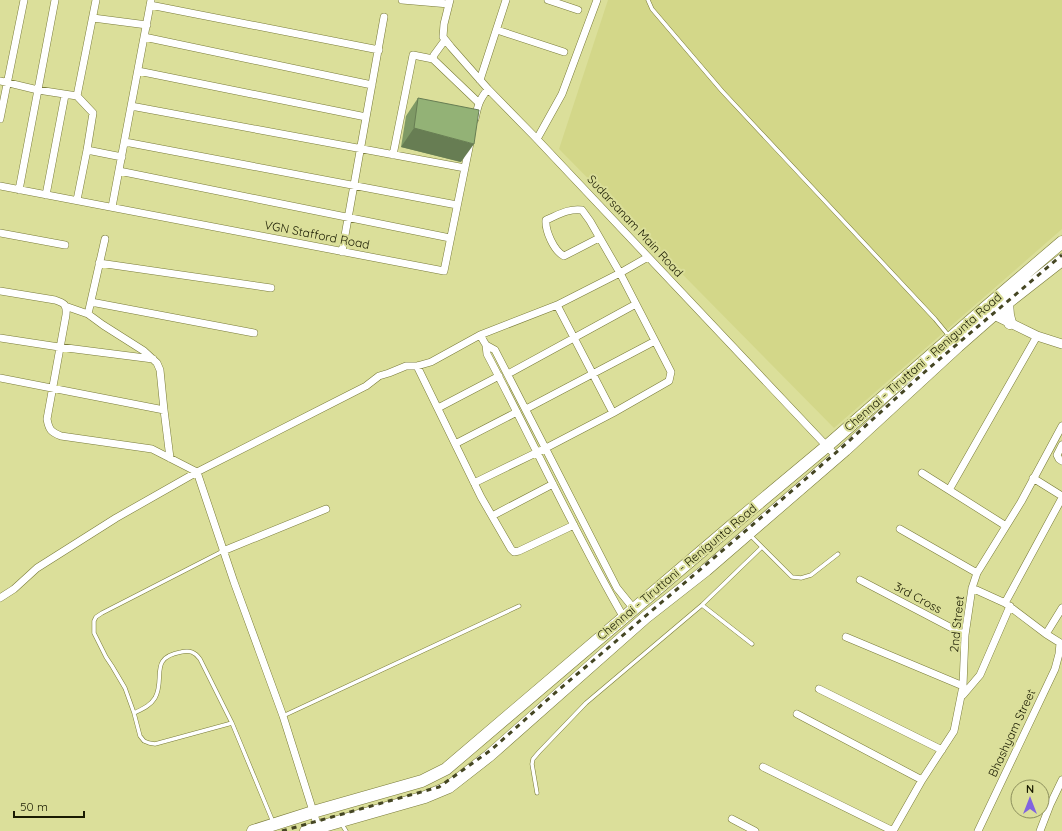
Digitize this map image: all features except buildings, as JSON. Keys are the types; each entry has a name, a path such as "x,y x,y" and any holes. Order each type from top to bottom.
{"highway":[{"name":"Chennai - Tiruttani - Renigunta Road","path":"306,831 318,827 343,826 449,787 490,755 646,617 706,570 837,457 958,346 990,311 1062,242"},
{"name":"Chennai - Tiruttani - Renigunta Road","path":"263,829 313,812 422,782 446,769 634,610 742,516 827,446 951,338 990,311 1007,303 1061,262"},
{"path":"1007,303 1010,323"}],"street":[{"path":"0,119 24,0"},
{"path":"19,190 55,0"},
{"path":"77,96 96,0"},
{"path":"402,0 449,2 444,24 443,37 445,40 433,58"},
{"path":"480,80 506,0"},
{"path":"548,0 578,10"},
{"path":"537,139 562,94 597,0"},
{"path":"112,207 151,3 379,50"},
{"path":"342,252 384,17"},
{"path":"93,18 147,25"},
{"path":"497,30 564,52"},
{"path":"144,36 372,84"},
{"name":"Sudarsanam Main Road","path":"445,40 480,80 837,457"},
{"path":"393,155 413,55 433,58 478,103"},
{"path":"138,71 366,117"},
{"path":"0,81 38,90 77,96 93,112 77,200"},
{"path":"474,125 478,103 488,88"},
{"path":"46,195 65,95"},
{"path":"132,106 360,150 465,168"},
{"name":"VGN Stafford Road","path":"0,186 444,271 471,139"},
{"path":"125,142 457,205"},
{"path":"87,150 122,157"},
{"path":"119,171 450,238"},
{"path":"474,482 546,448 613,413 669,381 671,372 620,273 590,221 582,210 569,210 546,220 548,234 559,254 564,256 599,238"},
{"path":"0,233 65,245"},
{"path":"88,314 105,239"},
{"path":"0,598 14,589 37,568 116,518 197,472 366,386 379,376 406,366 417,366 431,362 480,335 557,304 620,273 648,257"},
{"path":"99,263 271,288"},
{"path":"0,291 62,302 66,306 88,314 144,351 153,359 160,370 170,458"},
{"path":"91,302 254,333"},
{"path":"557,304 613,413"},
{"path":"508,374 636,304"},
{"path":"66,306 66,315 47,419 49,428 55,434 61,436 152,449 197,472 223,551 283,716 318,827"},
{"path":"990,311 1010,323 1037,336 1062,344"},
{"path":"480,335 486,345 487,354 553,484 624,618"},
{"path":"949,490 1037,336"},
{"path":"0,338 153,359"},
{"path":"526,409 655,341"},
{"path":"486,345 496,350 617,588 634,610"},
{"path":"417,366 474,482 508,545 514,552 574,525"},
{"path":"438,408 499,376"},
{"path":"0,378 164,410"},
{"path":"455,444 517,412"},
{"name":"2nd Street","path":"893,831 922,780 954,731 963,686 965,636 972,588 977,573 1021,502 1062,426"},
{"path":"1062,445 1057,455 1062,461"},
{"path":"922,473 1006,526"},
{"path":"961,697 980,675 1008,604 1062,497 1033,478"},
{"path":"492,516 553,484"},
{"path":"223,551 326,509"},
{"path":"900,529 977,573"},
{"path":"582,540 590,535"},
{"name":"3rd Cross","path":"860,580 965,636"},
{"path":"972,588 1008,604 1061,644"},
{"path":"1046,634 1062,608"},
{"path":"846,637 963,686"},
{"name":"Bhashyam Street","path":"978,831 1055,669 1061,644"},
{"path":"819,689 942,750"},
{"path":"797,714 922,780"},
{"path":"763,767 893,831"},
{"path":"1040,831 1062,780"},
{"path":"732,819 755,831"}],"lane":[{"path":"648,0 652,9 722,91 951,338"},
{"path":"1048,254 1061,262"},
{"path":"748,533 792,577 801,578 811,575 838,554"},
{"path":"537,793 532,769 533,759 586,703 702,605 762,547"},
{"path":"223,551 102,613 96,617 94,633 106,657 125,688 140,736 144,741 155,744 232,723"},
{"path":"702,605 752,644"},
{"path":"283,716 519,606"},
{"path":"134,713 148,706 155,698 162,661 165,657 174,653 185,651 191,651 196,654 200,659 232,723 263,829"}],"shaded area":[{"path":"608,0 1062,0 1062,229 834,428 559,149"}],"railway":[{"path":"282,831 439,787 491,750 555,693 839,450 928,369 1062,255"}]}
